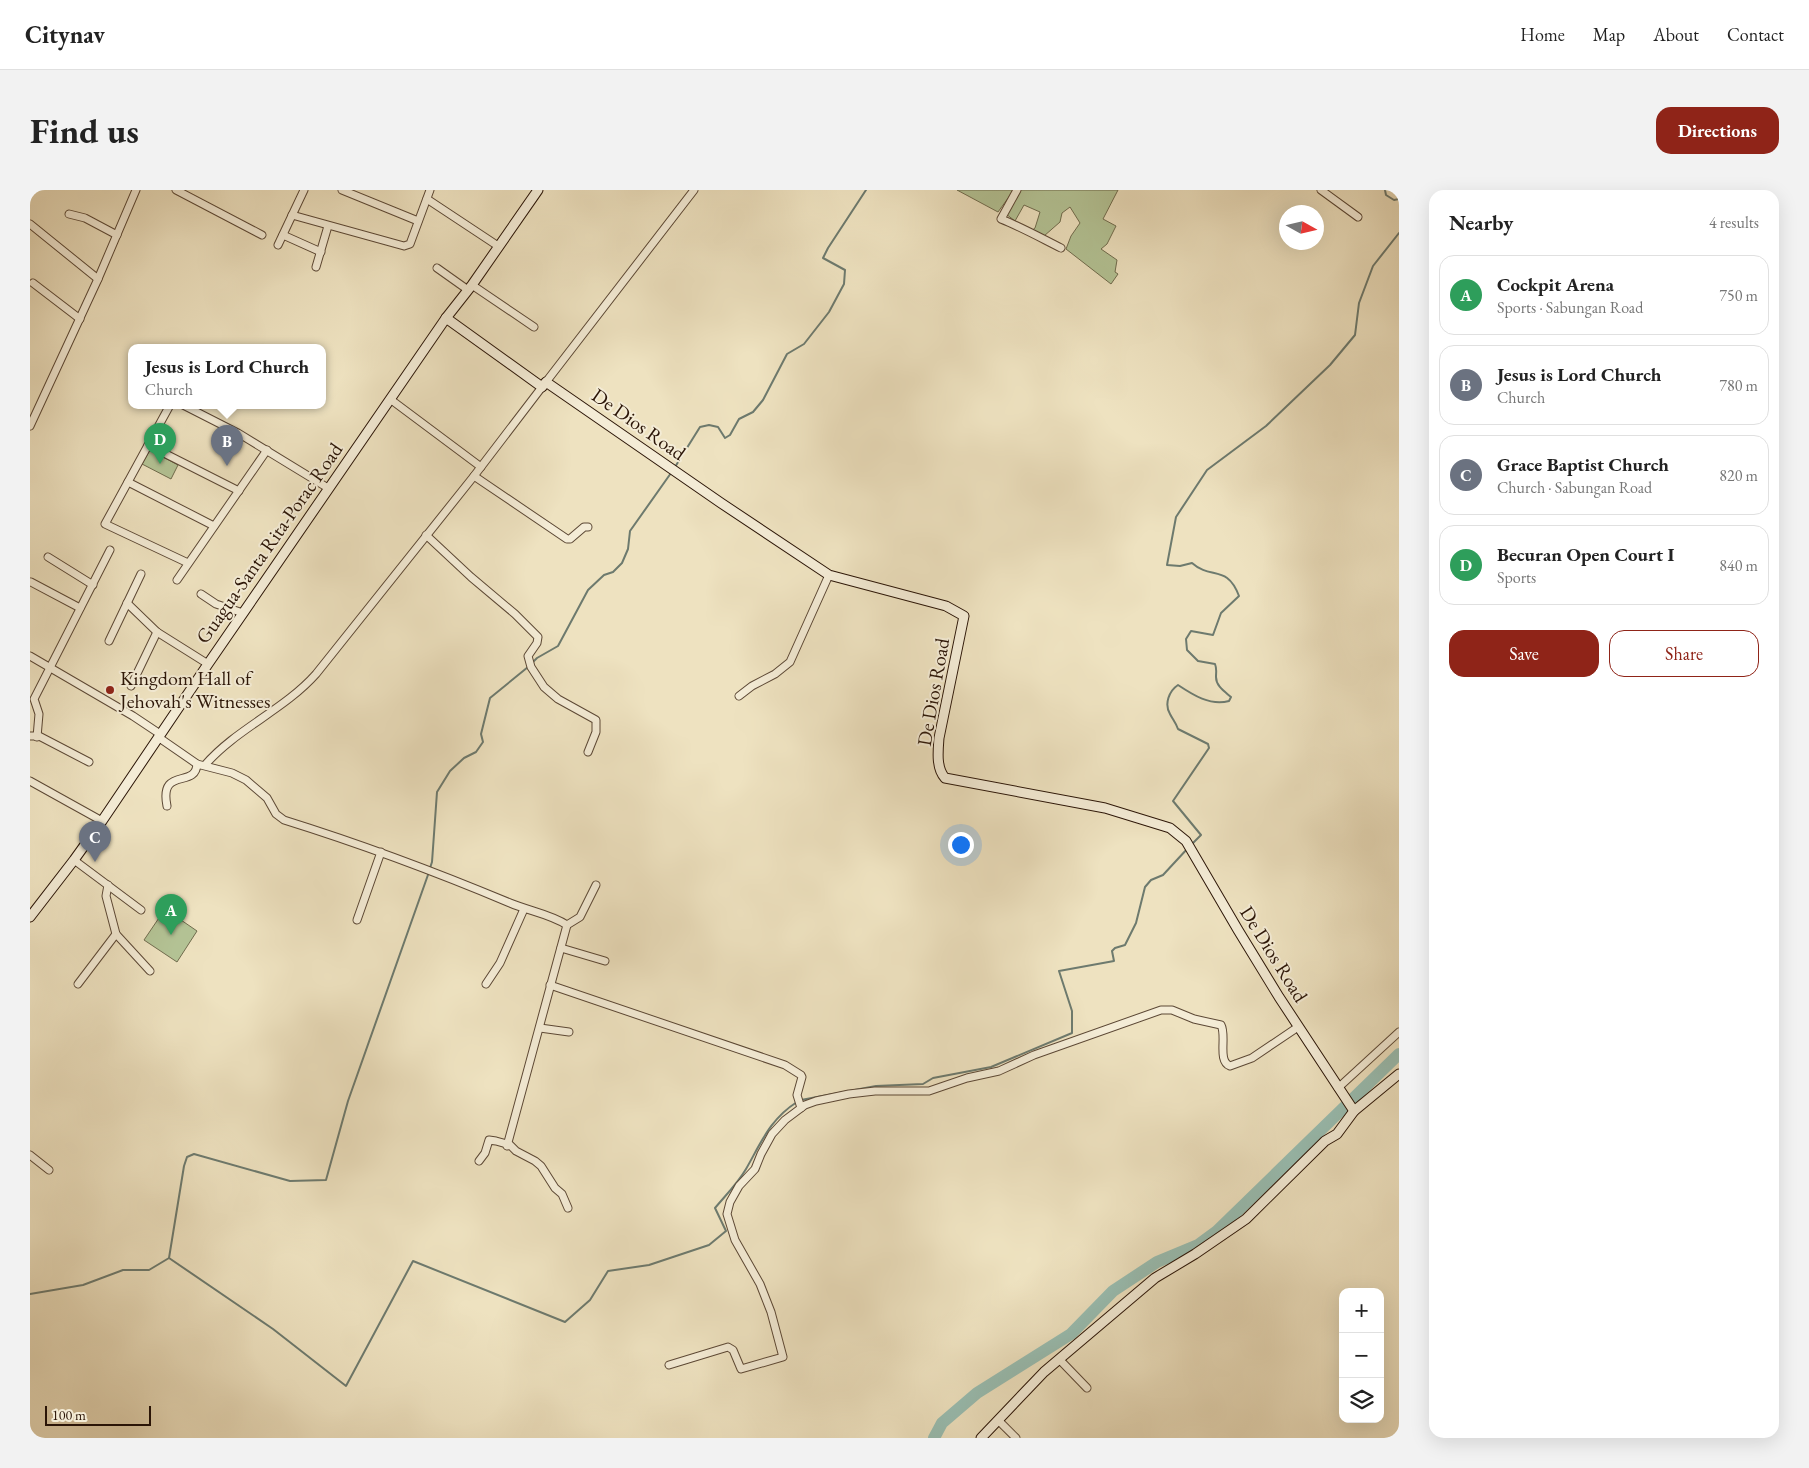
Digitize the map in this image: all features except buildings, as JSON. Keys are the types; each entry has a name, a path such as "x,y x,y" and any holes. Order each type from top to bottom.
{"street":[{"path":"30,426 98,279 136,190"},
{"path":"176,190 262,235"},
{"path":"278,245 304,190"},
{"path":"342,190 418,221"},
{"path":"292,215 404,246 410,244 430,190"},
{"name":"Guagua-Santa Rita-Porac Road","path":"30,917 102,821 328,488 538,190"},
{"path":"205,765 219,751 266,714 303,688 474,476 694,190"},
{"path":"1017,190 1001,219 1062,248"},
{"path":"1321,190 1358,217"},
{"path":"427,199 498,246"},
{"path":"69,214 85,218 117,235"},
{"path":"30,224 98,279"},
{"path":"316,267 328,226"},
{"path":"283,235 321,252"},
{"path":"437,268 534,327"},
{"path":"34,283 80,319"},
{"name":"De Dios Road","path":"446,318 829,575 946,606 964,616 939,738 939,764 942,775 945,778 1105,808 1170,828 1186,841 1298,1027 1353,1109"},
{"path":"390,399 481,467"},
{"path":"168,409 105,524 188,563"},
{"path":"190,409 267,450 328,488"},
{"path":"148,444 239,491"},
{"path":"177,580 267,450"},
{"path":"474,476 567,539 570,540 584,527 588,527"},
{"path":"128,482 214,526"},
{"path":"426,535 538,637 537,643 528,656 530,665 544,687 558,699 596,720 596,732 588,752"},
{"path":"89,762 43,738 34,737 39,714 34,699 110,550"},
{"path":"48,557 92,585"},
{"path":"109,641 141,574"},
{"path":"739,696 752,686 775,674 790,662 829,575"},
{"path":"31,582 80,608"},
{"path":"201,594 216,604 243,613"},
{"path":"127,603 157,632 208,664"},
{"path":"131,686 157,632"},
{"path":"30,656 159,736 197,764 232,773 246,780 267,798 276,814 284,820 381,852 524,909 546,915 567,925"},
{"path":"167,806 166,791 169,785 176,779 189,777 194,772 197,764"},
{"path":"30,781 102,821"},
{"path":"357,920 381,852"},
{"path":"74,860 141,910"},
{"path":"108,884 106,896 116,934 150,971"},
{"path":"507,1146 567,925 580,917 596,885"},
{"path":"486,984 500,963 524,909"},
{"path":"78,984 116,934"},
{"path":"561,948 605,961"},
{"path":"550,985 785,1065 802,1077 797,1095 800,1106"},
{"path":"669,1365 728,1347 733,1350 741,1369 783,1357 771,1312 760,1284 735,1240 727,1208 739,1186 755,1169 772,1134 800,1106 849,1094 875,1091 929,1090 1007,1068 1034,1055 1161,1010 1172,1010 1194,1020 1222,1026 1225,1063 1230,1066 1252,1058 1298,1027"},
{"path":"540,1028 569,1032"},
{"path":"1341,1092 1399,1032"},
{"path":"981,1438 1031,1384 1155,1278 1196,1254 1246,1219 1325,1141 1337,1134 1353,1109 1399,1074"},
{"path":"479,1161 485,1153 489,1140 496,1140 510,1146 541,1166 555,1188 562,1194 568,1208"},
{"path":"30,1155 49,1170"},
{"path":"1059,1359 1087,1388"},
{"path":"998,1420 1016,1438"}],"green space":[{"path":"957,190 1014,190 998,212"},
{"path":"1019,190 1118,190 1103,219 1116,226 1107,244 1101,249 1117,260 1115,272 1118,274 1111,284 1066,249 1071,236 1080,223 1070,207 1062,213 1060,222 1044,236 1030,232 1035,228 1040,212 1024,205 1015,221 1006,214"},
{"path":"150,450 178,465 171,479 142,464"},
{"path":"165,909 197,931 177,962 144,940"}],"waterway":[{"path":"675,467 700,427 709,425 718,427 725,438 730,435 739,419 753,412 763,400 787,354 804,344 829,312 844,284 845,270 823,258 866,190"},
{"path":"1385,190 1386,195 1394,200 1399,199"},
{"path":"1191,845 1201,835 1173,801 1209,748 1208,744 1178,729 1167,706 1170,694 1178,685 1208,701 1229,701 1231,697 1217,683 1215,664 1198,661 1187,650 1186,639 1191,631 1213,635 1221,613 1239,596 1234,586 1224,576 1206,571 1192,563 1180,566 1167,565 1176,517 1207,470 1266,426 1330,365 1355,335 1359,303 1373,266 1399,233"},
{"path":"533,662 558,646 588,590 604,575 613,572 622,563 628,549 630,531 671,473"},
{"path":"430,868 437,792 450,771 464,758 476,752 483,742 481,734 490,698 528,667"},
{"path":"801,1100 876,1086 923,1084 933,1078 991,1067 1072,1033 1072,1011 1059,971 1114,961 1112,951 1125,945 1136,923 1145,887 1151,880 1163,875 1188,848"},
{"path":"30,1294 83,1285 123,1270 149,1270 169,1258 184,1166 187,1157 194,1154 290,1181 326,1180 348,1101 429,872"},
{"path":"934,1438 942,1423 977,1393 1071,1334 1113,1291 1157,1262 1198,1245 1217,1231 1399,1054"},
{"path":"169,1258 273,1329 346,1386 413,1261 565,1322 590,1300 608,1271 649,1265 709,1245 726,1231 715,1208 743,1174 773,1124 797,1102"}],"place":[{"name":"Becuran Open Court I","path":"160,464"},
{"name":"Jesus is Lord Church","path":"227,466"},
{"name":"Kingdom Hall of Jehovah's Witnesses","path":"110,690"},
{"name":"Grace Baptist Church","path":"95,862"},
{"name":"Cockpit Arena","path":"171,935"}]}
